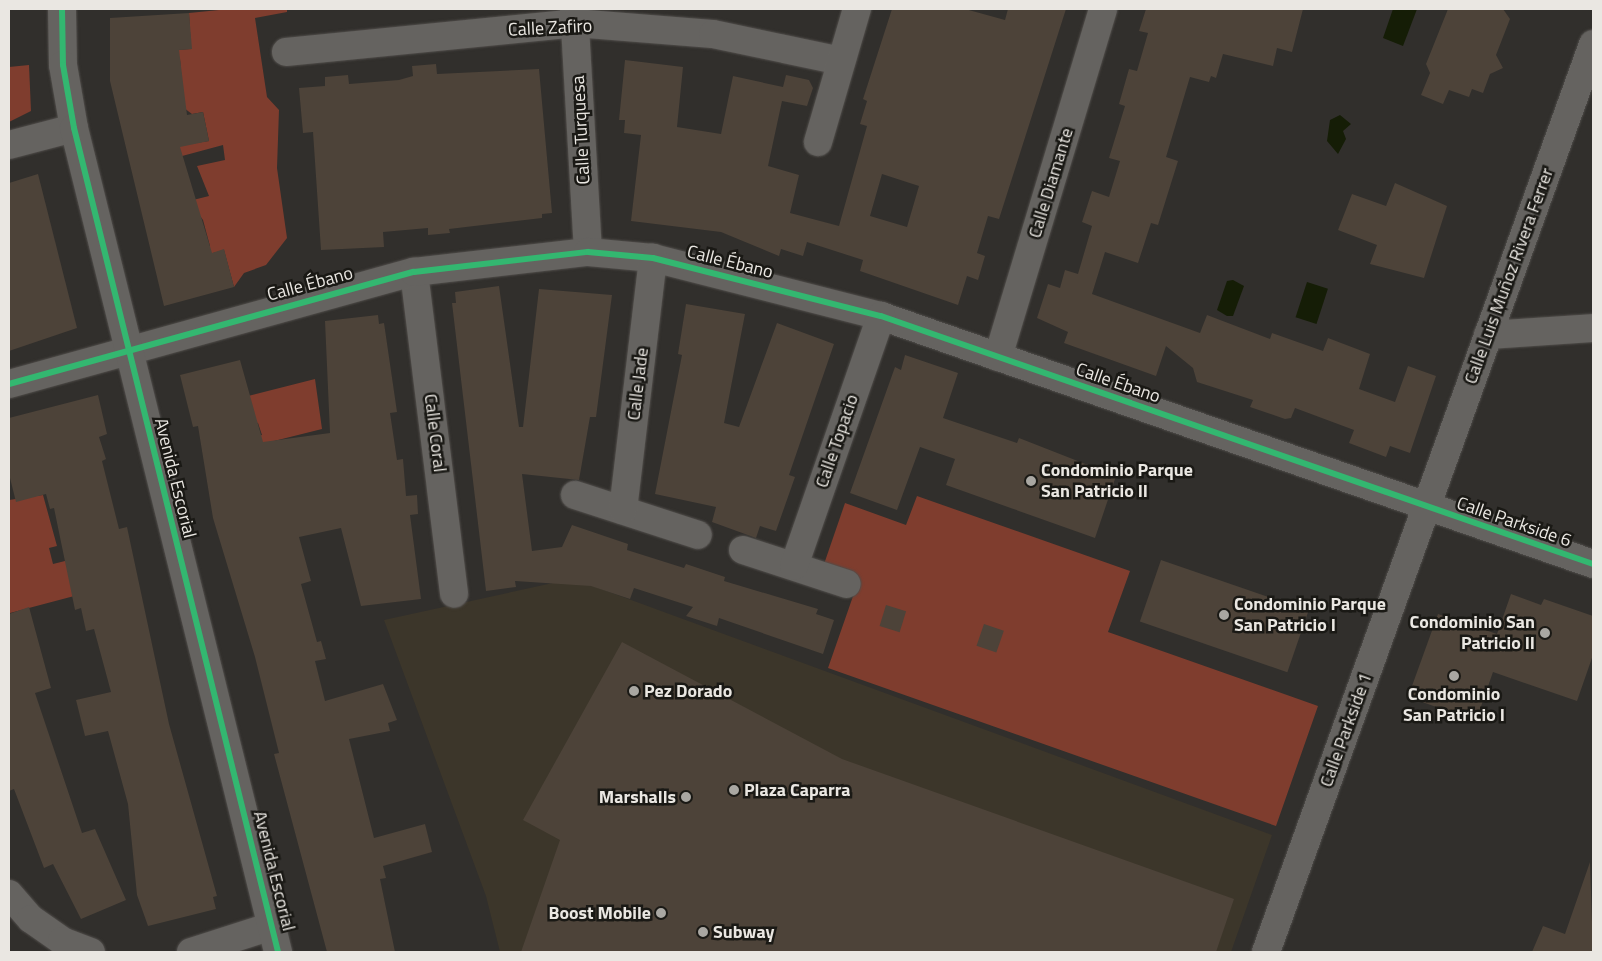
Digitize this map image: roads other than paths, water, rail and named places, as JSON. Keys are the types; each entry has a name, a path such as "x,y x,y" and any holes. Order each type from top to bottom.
{"street":[{"name":"Avenida Escorial","path":"62,9 63,65 74,128 127,349 278,952"},
{"path":"818,142 857,9"},
{"name":"Calle Diamante","path":"998,357 1104,9"},
{"name":"Calle Zafiro","path":"286,52 574,16 713,34 841,61"},
{"name":"Calle Turquesa","path":"574,16 588,252"},
{"name":"Calle Luis Muñoz Rivera Ferrer","path":"1425,508 1593,44"},
{"path":"9,145 74,128"},
{"name":"Calle Ébano","path":"9,384 127,349 414,272 588,252 653,258 880,316 1425,508"},
{"name":"Calle Jade","path":"623,510 653,258"},
{"name":"Calle Coral","path":"414,272 454,594"},
{"name":"Calle Topacio","path":"794,566 880,316"},
{"path":"1488,336 1593,328"},
{"path":"575,495 698,535"},
{"name":"Calle Parkside 6","path":"1425,508 1593,564"},
{"name":"Calle Parkside 1","path":"1266,952 1425,508"},
{"path":"743,550 847,584"},
{"path":"9,894 39,924 91,952"},
{"path":"191,952 272,926"}],"place":[{"name":"Condominio Parque San Patricio II","path":"1031,481"},
{"name":"Condominio Parque San Patricio I","path":"1224,615"},
{"name":"Condominio San Patricio II","path":"1545,633"},
{"name":"Condominio San Patricio I","path":"1454,676"},
{"name":"Pez Dorado","path":"634,691"},
{"name":"Plaza Caparra","path":"734,790"},
{"name":"Marshalls","path":"686,797"},
{"name":"Boost Mobile","path":"661,913"},
{"name":"Subway","path":"703,932"}]}
